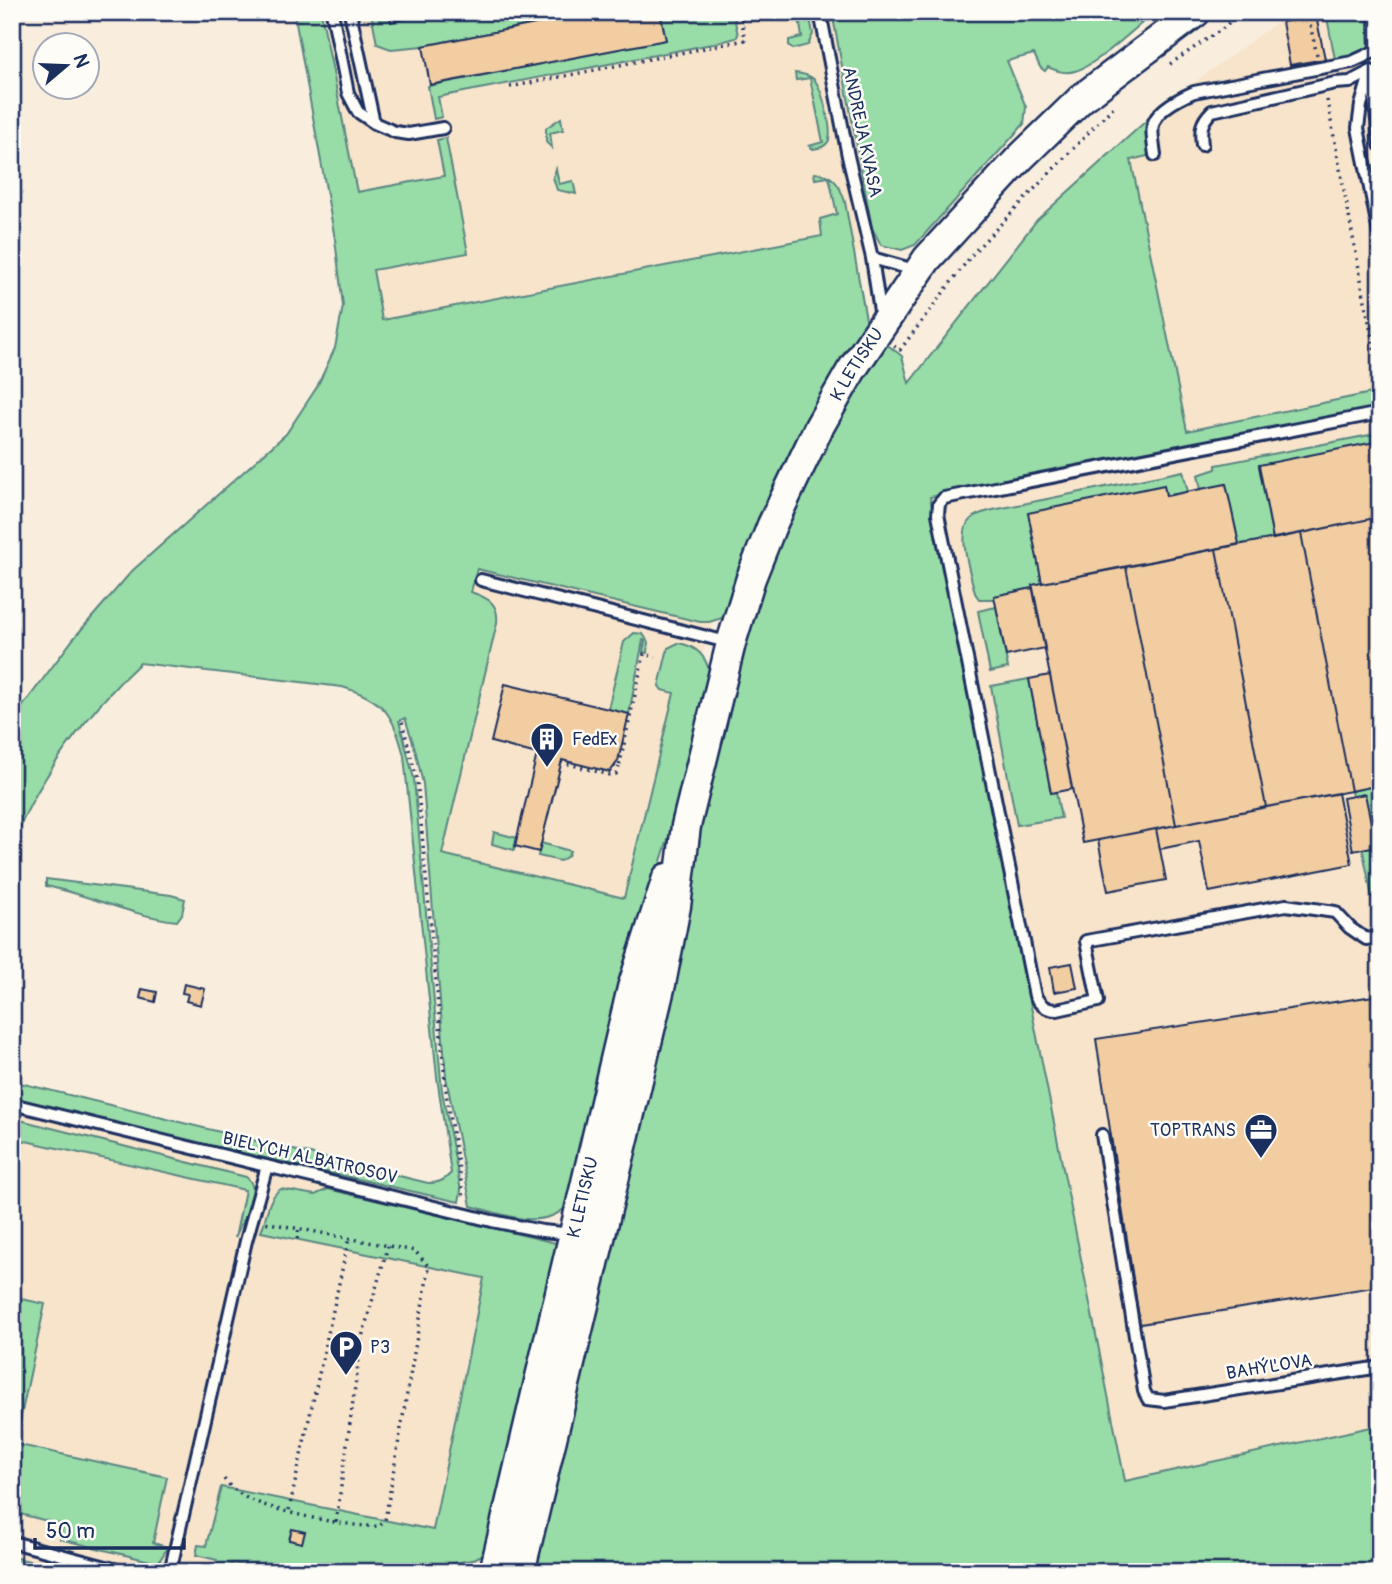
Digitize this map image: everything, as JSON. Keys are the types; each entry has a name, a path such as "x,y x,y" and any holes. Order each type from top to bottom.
{"street":[{"name":"K LETISKU","path":"494,1572 632,988 656,909 686,826 730,643 751,578 793,478 851,371 918,271 1019,159 1082,98 1196,12"},
{"name":"K LETISKU","path":"520,1572 662,984 676,906 686,826"}],"lane":[{"path":"332,12 348,93 358,112 395,132 409,134 443,128"},
{"path":"350,12 374,123"},
{"name":"ANDREJA KVASA","path":"820,12 848,156 873,258 882,327"},
{"path":"1375,12 1378,49 1358,128 1380,237"},
{"path":"1154,155 1152,126 1157,116 1178,99 1194,92 1352,62 1378,49"},
{"path":"1202,145 1200,131 1203,119 1212,111 1324,85 1350,82 1371,71"},
{"path":"1371,71 1380,91"},
{"path":"1371,71 1380,145"},
{"path":"873,258 918,271"},
{"path":"1380,413 944,498 939,504 938,514 1035,996 1042,1006 1056,1010 1098,1001 1086,941 1286,905 1335,912 1350,928 1366,939 1380,937"},
{"path":"481,580 730,643"},
{"name":"BIELYCH ALBATROSOV","path":"12,1104 464,1214 600,1240"},
{"name":"BAHÝĽOVA","path":"1102,1135 1144,1391 1148,1399 1164,1401 1380,1367"},
{"path":"170,1572 252,1219 267,1166"},
{"path":"12,1542 125,1572"}],"path":[{"path":"510,87 745,40 740,12"},
{"path":"1167,65 1243,12"},
{"path":"1307,12 1320,68"},
{"path":"1324,85 1380,380"},
{"path":"900,350 974,252 1122,100"},
{"path":"561,762 614,775 644,654 656,657"},
{"path":"402,722 417,780 446,1088 464,1197 464,1214"},
{"path":"224,1479 232,1489 251,1500 336,1522 365,1527 380,1526 385,1520 429,1267 415,1251 252,1219"},
{"path":"297,1239 299,1228"},
{"path":"289,1511 349,1238"},
{"path":"336,1522 362,1337 388,1246"}],"shaded area":[{"path":"311,12 832,12 872,228 881,245 855,254 823,243 689,271 593,297 383,370"},
{"path":"1312,12 1380,12 1380,1425 1126,1481 929,497 1037,220 1175,96 1283,18"},
{"path":"479,561 717,607 683,717 632,906 440,859 497,623 495,605 471,593"},
{"path":"12,1104 382,1193 573,1234 494,1572 12,1572"}],"green space":[{"path":"294,12 321,12 357,192 444,176 437,140 446,138 468,253 373,270 382,320 822,236 820,219 837,214 829,177 815,179 814,173 826,175 831,178 835,181 845,202 867,325 726,617 700,622 477,569 471,592 491,602 496,611 497,623 442,854 624,898 674,693 662,690 659,686 668,648 678,643 696,650 704,659 710,677 684,789 655,880 568,1205 547,1218 522,1219 471,1206 446,1077 423,784 405,718 399,721 414,779 442,1091 461,1191 459,1202 12,1098 12,1081 428,1183 441,1181 451,1173 437,1077 404,756 391,719 377,703 342,687 140,663 65,748 34,799 12,848 12,724 16,715 74,638 132,571 286,434 317,387 335,348 343,306 335,239"},
{"path":"371,12 389,12 391,21 439,12 596,12 423,46 391,49 377,44"},
{"path":"660,12 733,12 738,35 717,43 438,97 442,117 434,119 428,86 665,40"},
{"path":"798,12 809,12 813,34 808,45 793,49 789,46 789,40 802,37"},
{"path":"832,12 1155,12 1105,54 1075,71 1061,72 1048,67 1045,71 1034,54 1007,61 1026,107 1024,124 915,245 902,250 881,245 872,228"},
{"path":"1326,12 1375,12 1376,51 1336,65"},
{"path":"795,73 812,78 821,94 830,130 828,142 822,147 813,149 809,146 823,142 810,78 796,80"},
{"path":"561,118 563,130 550,133 552,148 546,142 546,128"},
{"path":"1147,120 1151,155 1131,160 1187,431 1376,392 1379,408 930,497 1125,1481 1380,1425 1380,1572 539,1572 535,1557 694,843 740,649 781,535 827,440 885,343 902,356 909,383 1037,220"},
{"path":"556,169 559,184 573,181 576,194 557,190 553,177"},
{"path":"1375,434 1377,442 1259,466 1273,539 1239,544 1226,485 1201,490 1198,475 1216,469 1216,465"},
{"path":"1183,471 1188,492 1166,496 1164,486 1029,513 1042,583 1033,585 1033,588 995,596 995,599 979,599 975,593 964,543 967,524 974,516"},
{"path":"996,607 1008,668 990,672 978,611"},
{"path":"634,633 643,634 648,642 647,653 643,652 643,640 629,714 608,709 624,642"},
{"path":"1029,679 1051,792 1056,792 1061,818 1017,825 991,686"},
{"path":"1380,785 1380,920 1376,917 1351,791"},
{"path":"494,832 517,838 514,850 492,844"},
{"path":"541,843 570,851 568,856 560,861 538,856"},
{"path":"46,879 171,895 185,899 182,914 177,921 143,915 46,886"},
{"path":"12,1118 246,1177 251,1182 252,1197 235,1238 245,1190 12,1138"},
{"path":"281,1189 315,1195 328,1189 560,1244 484,1554 472,1560 402,1572 269,1572 233,1563 222,1572 214,1572 217,1560 196,1555 198,1545 206,1546 221,1487 433,1530 484,1278 261,1232 270,1202"},
{"path":"12,1297 45,1304 15,1444 167,1477 153,1543 168,1547 158,1563 60,1539 63,1525 12,1512"},
{"path":"12,1557 55,1567 53,1572 12,1572"}],"building":[{"path":"389,12 439,12 391,22"},
{"path":"596,12 660,12 666,40 430,85 423,46"},
{"path":"1316,16 1325,59 1290,65 1282,22"},
{"path":"1380,441 1380,517 1273,539 1259,465"},
{"path":"1226,484 1239,544 1042,583 1028,513 1164,485 1166,496"},
{"path":"1380,517 1380,785 1351,791 1301,533"},
{"path":"1301,533 1351,791 1266,807 1216,549"},
{"path":"1216,549 1266,807 1176,825 1126,567"},
{"path":"1126,567 1176,825 1083,843 1032,585"},
{"path":"1033,588 1045,648 1006,656 994,596"},
{"path":"1050,675 1072,789 1051,793 1029,679"},
{"name":"FedEx","path":"505,684 629,714 618,761 610,772 562,760 539,852 515,846 537,754 491,742"},
{"path":"1338,793 1352,864 1209,892 1199,841 1160,849 1156,829"},
{"path":"1365,794 1376,846 1353,851 1343,798"},
{"path":"1156,829 1166,880 1108,891 1098,840"},
{"path":"1072,963 1077,988 1054,992 1050,967"},
{"path":"184,984 205,989 201,1005 186,1001 188,994 182,993"},
{"path":"142,989 157,992 155,1002 140,998"},
{"path":"1380,995 1380,1286 1140,1324 1096,1039"},
{"path":"292,1529 305,1532 302,1543 289,1540"}],"place":[{"name":"FedEx","path":"547,769"},
{"name":"TOPTRANS","path":"1261,1160"},
{"name":"P3","path":"346,1377"}]}
